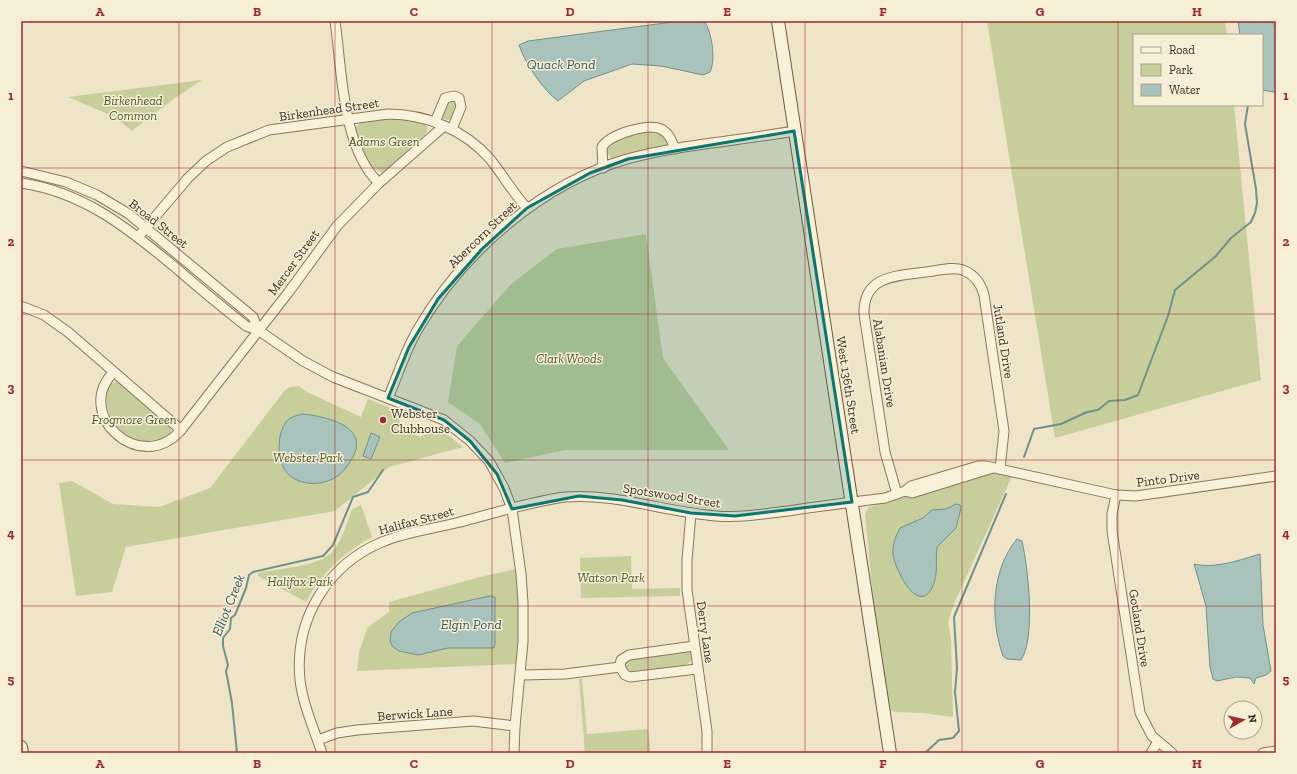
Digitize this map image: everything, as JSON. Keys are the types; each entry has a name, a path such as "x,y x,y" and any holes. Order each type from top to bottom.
{"street":[{"path":"335,21 348,119 353,141 373,178 379,184"},
{"name":"West 136th Street","path":"778,21 890,753"},
{"name":"Birkenhead Street","path":"138,237 188,178 206,161 227,147 269,130 348,119 400,114 444,126 472,141 489,158 527,208"},
{"name":"Mercer Street","path":"114,372 106,381 102,390 102,407 108,425 119,438 136,446 153,447 169,442 181,430 288,293 333,230 379,184 444,126"},
{"path":"603,168 602,146 609,139 620,134 646,127 658,128 667,133 675,149"},
{"name":"Abercorn Street","path":"388,398 409,347 438,299 482,248 527,208 570,183 603,168 628,159 675,149 794,131"},
{"name":"Broad Street","path":"21,171 66,182 82,188 129,214 253,317 258,330"},
{"name":"Broad Street","path":"21,183 51,190 86,204 122,225 138,237 246,326 258,330 303,361 333,377 444,420 481,451 493,468 504,488 512,509 524,603 521,675 515,726 514,753"},
{"name":"Jutland Drive","path":"920,273 962,269 976,278 982,289 1004,431 996,468"},
{"name":"Alabanian Drive","path":"901,493 885,452 864,314 864,300 870,290 883,279 920,273"},
{"path":"21,306 53,320 181,430"},
{"name":"Pinto Drive","path":"852,502 901,493 911,486 978,466 996,468 1116,495 1147,496 1276,476"},
{"name":"Gotland Drive","path":"1116,495 1112,514 1112,531 1140,713 1147,730 1157,743 1172,753"},
{"name":"Spotswood Street","path":"512,509 552,498 579,496 622,500 691,514 718,516 757,515 852,502"},
{"name":"Halifax Street","path":"322,753 303,694 299,667 300,652 307,618 315,602 334,575 345,564 383,541 512,509"},
{"name":"Derry Lane","path":"691,514 687,576 694,646 707,731 707,753"},
{"path":"694,646 629,655 621,660 620,667 625,676 630,677 697,668"},
{"path":"521,675 565,674 620,667"},
{"name":"Berwick Lane","path":"318,740 337,733 357,730 474,721 515,726"},
{"path":"1151,753 1157,743"},
{"path":"21,747 22,753"},
{"path":"1263,753 1276,751"}],"highlighted area":[{"path":"794,131 852,502 735,516 691,513 622,500 579,496 512,509 497,474 470,441 444,420 388,398 409,347 438,299 482,249 527,208 590,173 628,159"}],"green space":[{"path":"987,21 1225,21 1227,34 1133,34 1133,106 1234,106 1261,380 1055,438"},
{"name":"Birkenhead Common","path":"202,80 175,98 132,131 115,117 68,97"},
{"path":"455,98 458,105 451,120 443,119 442,117 448,99"},
{"name":"Adams Green","path":"397,118 423,122 427,127 427,132 385,172 374,168 369,162 364,155 356,133 356,127 362,121"},
{"path":"638,132 661,132 669,144 611,158 606,151 606,145 612,140"},
{"name":"Clark Woods","path":"646,234 663,358 729,450 565,450 505,463 480,424 448,402 457,346 511,284 557,249"},
{"name":"Frogmore Green","path":"117,381 171,427 171,433 160,440 149,442 138,440 127,435 118,428 111,418 107,407 108,388 112,383"},
{"name":"Webster Park","path":"299,386 305,391 361,417 368,399 398,411 401,428 421,437 437,426 463,447 389,467 335,511 126,547 112,592 76,596 59,483 72,481 113,504 159,507 210,488 285,390 290,387"},
{"path":"993,473 1012,476 954,604 948,622 951,639 953,717 922,713 895,712 887,709 874,609 865,514 869,507"},
{"name":"Halifax Park","path":"361,505 372,537 352,549 334,564 312,591 306,602 258,576 258,573 309,564 327,556 333,551 339,541 352,509"},
{"name":"Watson Park","path":"631,556 632,589 680,588 680,596 581,598 580,558"},
{"path":"516,569 520,626 517,664 357,671 359,653 367,628 389,612 389,602 480,577"},
{"path":"690,651 692,660 686,665 631,673 624,668 627,658"},
{"path":"579,679 582,679 587,734 648,729 651,753 585,753"}],"water":[{"name":"Quack Pond","path":"680,21 704,21 707,26 713,53 710,72 703,75 661,66 632,64 584,81 558,101 546,90 535,76 519,45 528,41"},
{"path":"1238,21 1270,21 1276,26 1276,91 1263,90 1263,34 1240,34"},
{"path":"303,414 329,419 349,429 355,437 356,446 353,458 343,471 331,480 316,483 301,482 288,474 281,462 279,446 282,430 289,419"},
{"path":"371,433 380,437 371,459 363,456"},
{"path":"956,504 960,505 961,508 956,528 937,547 936,573 932,588 926,595 920,596 913,593 902,578 894,560 893,547 900,528 923,518 932,510 946,509"},
{"path":"1017,539 1022,541 1029,602 1028,636 1026,650 1021,660 1007,659 1003,656 996,626 995,611 995,595 1002,565 1008,551"},
{"path":"1260,554 1263,625 1271,671 1266,675 1256,678 1254,684 1250,678 1236,677 1217,681 1213,679 1210,667 1206,606 1194,564 1219,565"},
{"name":"Elgin Pond","path":"490,596 495,597 494,648 448,648 418,655 399,651 392,646 390,641 391,632 399,622 412,613"}],"waterway":[{"path":"1024,457 1034,429 1061,424 1087,412 1098,410 1109,401 1125,400 1138,395 1168,316 1175,290 1216,256 1231,238 1251,222 1257,203 1245,124 1248,106"},
{"name":"Elliot Creek","path":"237,753 232,703 226,671 228,665 223,646 223,638 230,629 231,618 235,615 246,588 249,575 253,572 323,556 333,545 353,497 368,492 383,470"},
{"path":"925,753 939,740 953,738 959,731 955,692 957,668 954,617 1006,494"}],"place":[{"name":"Webster Clubhouse","path":"383,420"}]}
